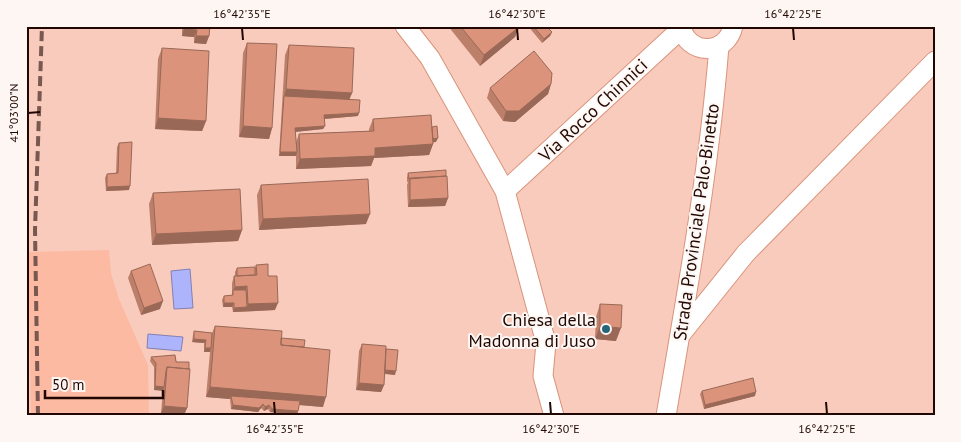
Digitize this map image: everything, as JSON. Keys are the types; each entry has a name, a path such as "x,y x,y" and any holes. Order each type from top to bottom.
{"street":[{"path":"405,26 430,58 504,191 546,343 543,376 553,414"},
{"path":"681,27 684,36 703,49 719,46 730,36 734,26"},
{"name":"Via Rocco Chinnici","path":"504,191 681,27"},
{"name":"Strada Provinciale Palo-Binetto","path":"668,409 712,127 719,46"},
{"path":"681,334 746,252 935,60"}],"shaded area":[{"path":"109,250 111,273 119,299 148,365 149,416 31,416 28,252"}],"water":[{"path":"190,269 193,308 174,309 171,271"},
{"path":"148,334 183,337 181,351 147,348"}],"building":[{"path":"185,26 210,26 209,36 196,36 197,30 184,29"},
{"path":"460,26 518,26 519,27 484,55"},
{"path":"533,26 546,26 552,32 544,39"},
{"path":"247,43 277,44 272,128 243,126"},
{"path":"289,45 354,48 352,93 286,89"},
{"path":"162,48 209,51 206,121 158,118"},
{"path":"534,51 552,73 551,84 519,111 506,111 490,88"},
{"path":"284,96 360,100 359,113 324,115 325,126 295,128 297,152 280,152"},
{"path":"431,115 433,144 375,148 375,156 300,159 299,134 374,131 373,119"},
{"path":"437,126 438,138 433,139 432,127"},
{"path":"132,142 130,186 107,187 107,174 118,173 119,143"},
{"path":"446,170 446,176 409,179 408,173"},
{"path":"447,176 448,198 410,200 410,178"},
{"path":"368,179 370,214 263,219 261,185"},
{"path":"240,189 242,230 156,234 153,193"},
{"path":"150,264 163,301 144,308 131,271"},
{"path":"268,264 268,276 277,276 278,303 248,304 247,286 235,287 234,276 257,275 256,265"},
{"path":"255,267 255,275 237,276 237,268"},
{"path":"233,290 246,290 247,307 234,308 234,303 224,303 224,296 233,295"},
{"path":"600,304 622,305 621,328 600,326"},
{"path":"215,326 282,331 281,345 330,350 326,397 210,387"},
{"path":"194,331 212,333 211,348 205,348 206,340 194,339"},
{"path":"281,338 305,340 304,347 281,345"},
{"path":"362,344 386,346 384,385 359,383"},
{"path":"386,349 398,350 396,371 385,370"},
{"path":"175,355 176,362 189,362 189,369 167,367 164,387 155,386 156,363 151,357"},
{"path":"167,367 190,369 187,408 164,406"},
{"path":"753,378 756,392 705,405 702,391"},
{"path":"231,396 300,401 298,411 272,409 269,405 265,407 263,404 259,408 233,405"}],"railway":[{"path":"38,416 35,230 42,26"}],"place":[{"name":"Chiesa della Madonna di Juso","path":"606,329"}]}
